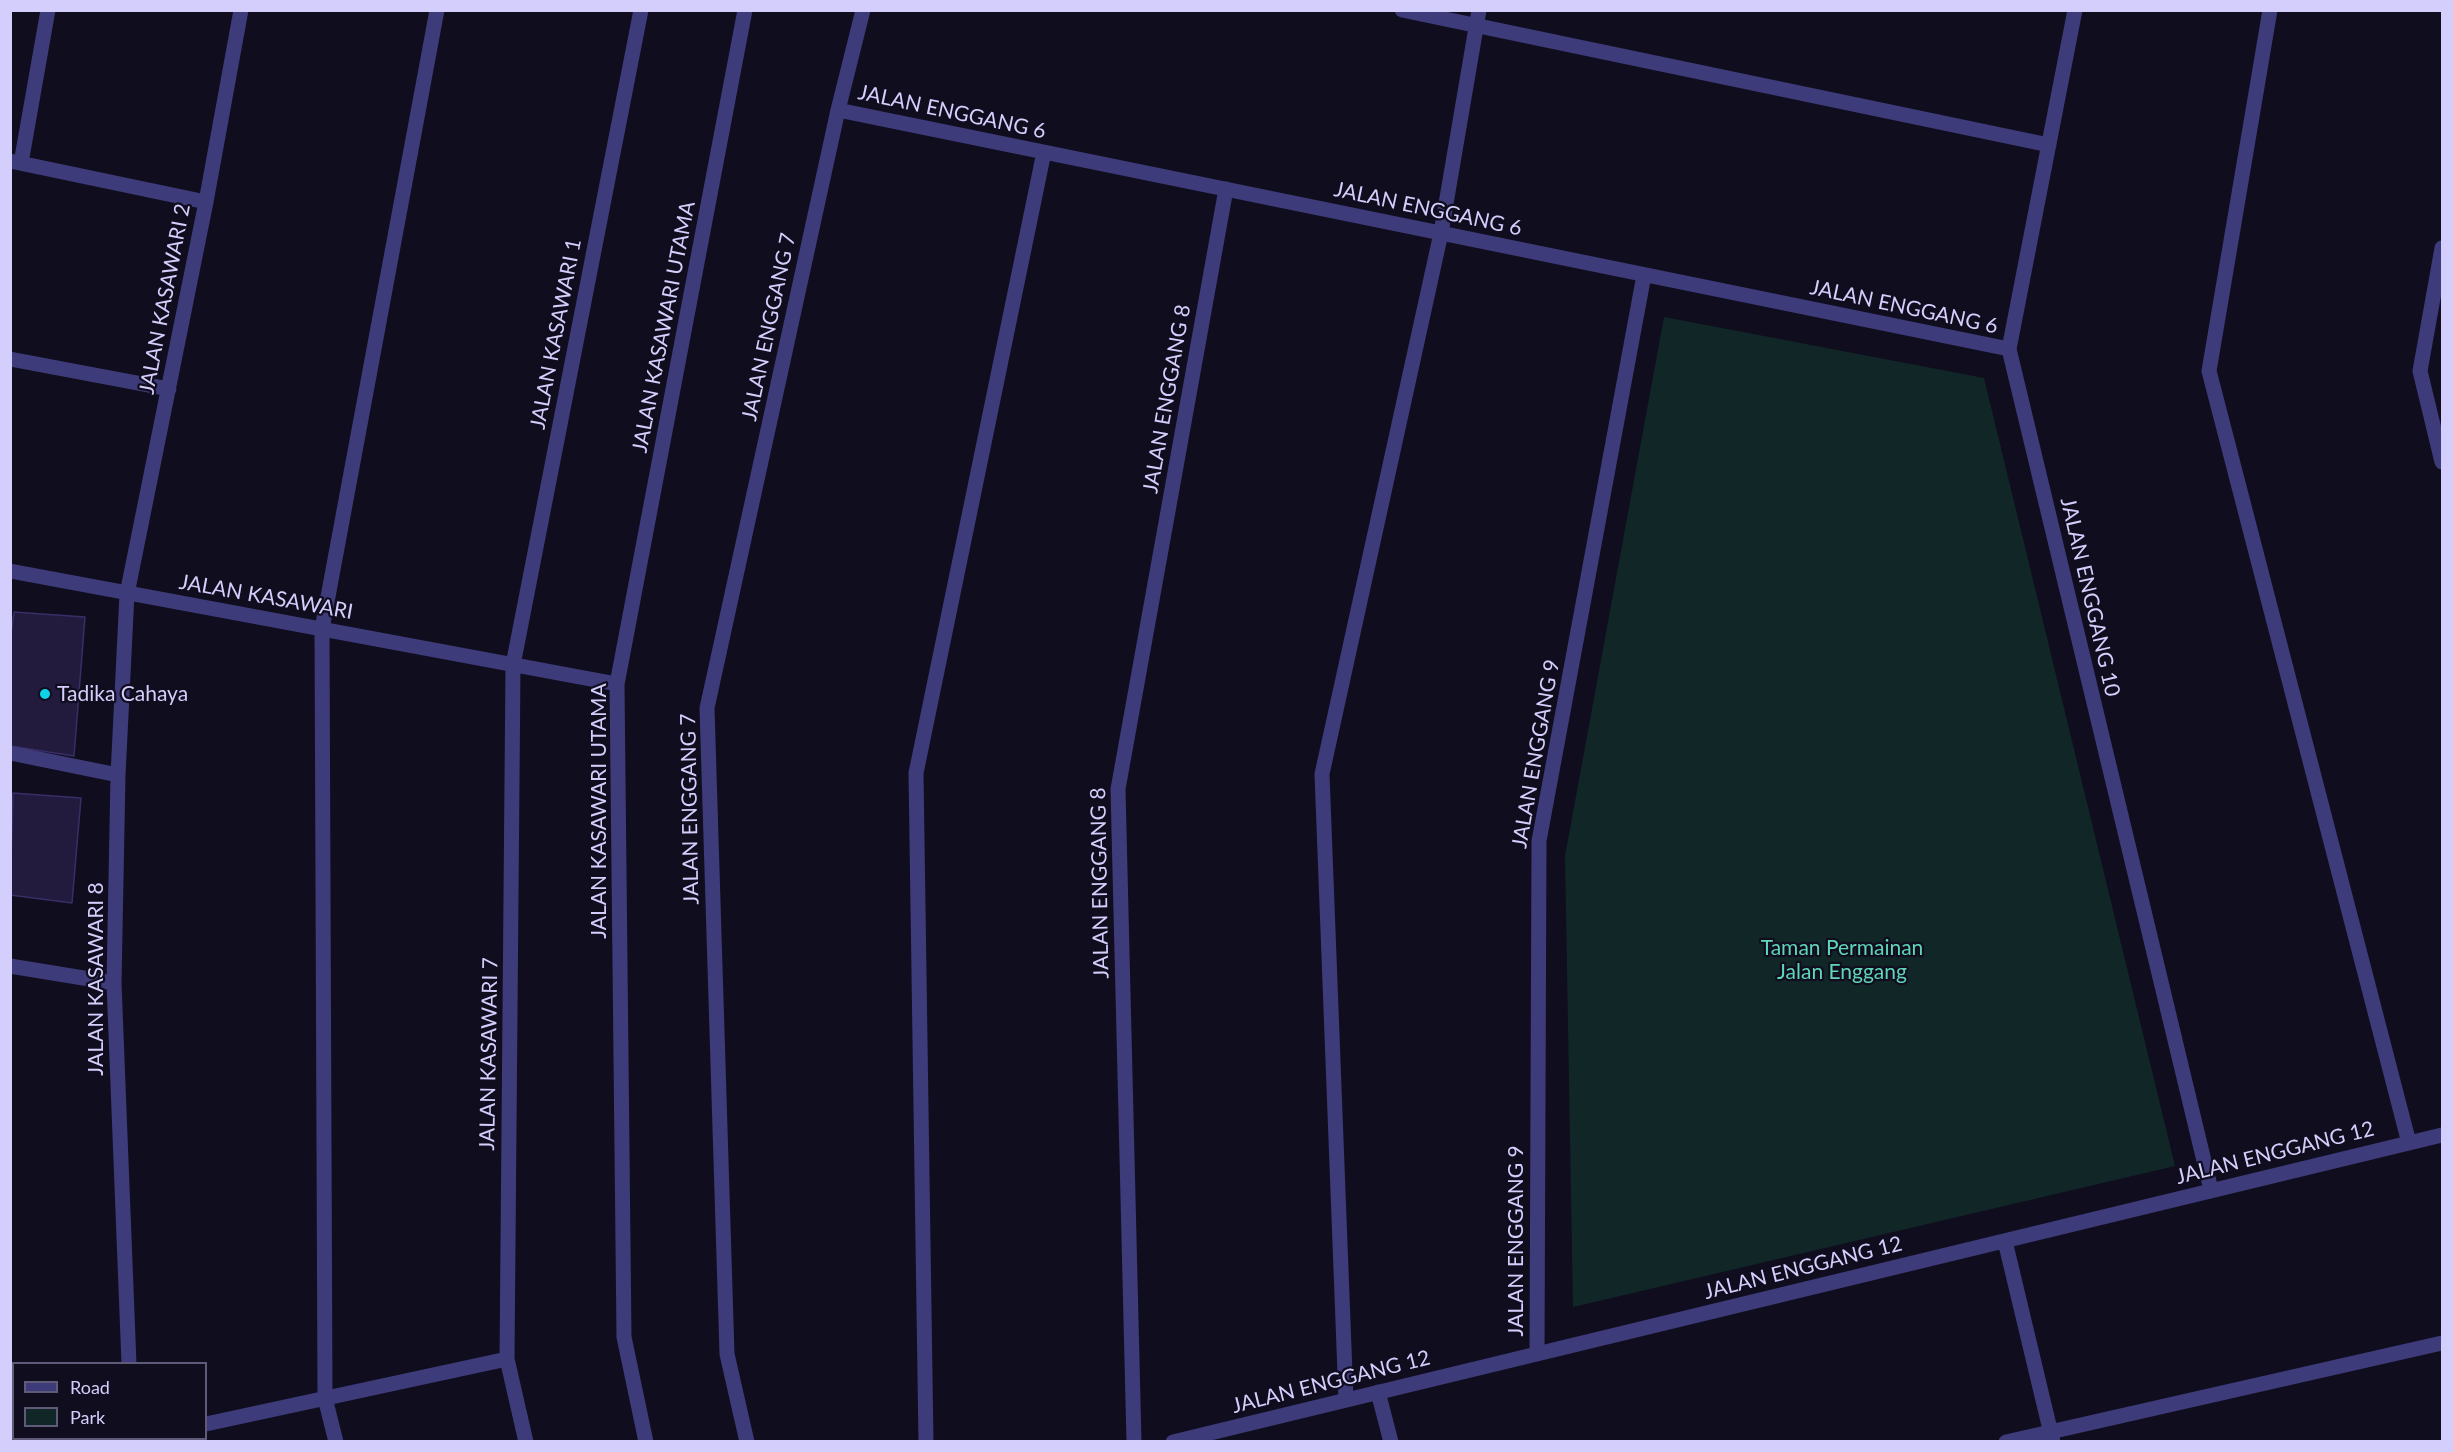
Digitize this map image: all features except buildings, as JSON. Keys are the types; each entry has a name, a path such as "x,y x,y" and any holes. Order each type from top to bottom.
{"street":[{"path":"48,10 16,162 206,202"},
{"name":"JALAN KASAWARI 2","path":"127,594 206,202 241,10"},
{"path":"336,1442 325,1398 322,628 437,10"},
{"name":"JALAN KASAWARI 1","path":"513,665 641,10"},
{"name":"JALAN KASAWARI UTAMA","path":"646,1442 624,1337 618,684 745,10"},
{"name":"JALAN ENGGANG 7","path":"747,1442 727,1354 707,708 838,110 863,10"},
{"path":"1402,10 1478,18 2049,145"},
{"name":"JALAN ENGGANG 10","path":"2075,10 2009,350 2211,1190"},
{"path":"2270,10 2209,371 2409,1143"},
{"path":"1346,1400 1322,774 1441,233 1478,18"},
{"name":"JALAN ENGGANG 6","path":"838,110 2009,350"},
{"path":"926,1442 916,773 1044,152"},
{"name":"JALAN ENGGANG 8","path":"1134,1442 1118,789 1226,189"},
{"path":"2442,248 2420,371 2442,462"},
{"name":"JALAN ENGGANG 9","path":"1537,1354 1539,842 1644,275"},
{"path":"10,359 169,389"},
{"name":"JALAN KASAWARI","path":"10,571 618,684"},
{"name":"JALAN KASAWARI 8","path":"127,594 118,775 114,984 129,1362"},
{"name":"JALAN KASAWARI 7","path":"513,665 507,1359 526,1442"},
{"path":"10,753 118,775"},
{"path":"10,966 114,984"},
{"name":"JALAN ENGGANG 12","path":"1173,1442 2442,1135"},
{"path":"2005,1241 2051,1436"},
{"path":"2007,1442 2051,1436 2442,1343"},
{"path":"207,1424 507,1359"},
{"path":"1378,1392 1391,1442"}],"green space":[{"name":"Taman Permainan Jalan Enggang","path":"1664,317 1984,378 2175,1166 1573,1307 1565,856"}],"place":[{"name":"Tadika Cahaya","path":"45,694"}]}
